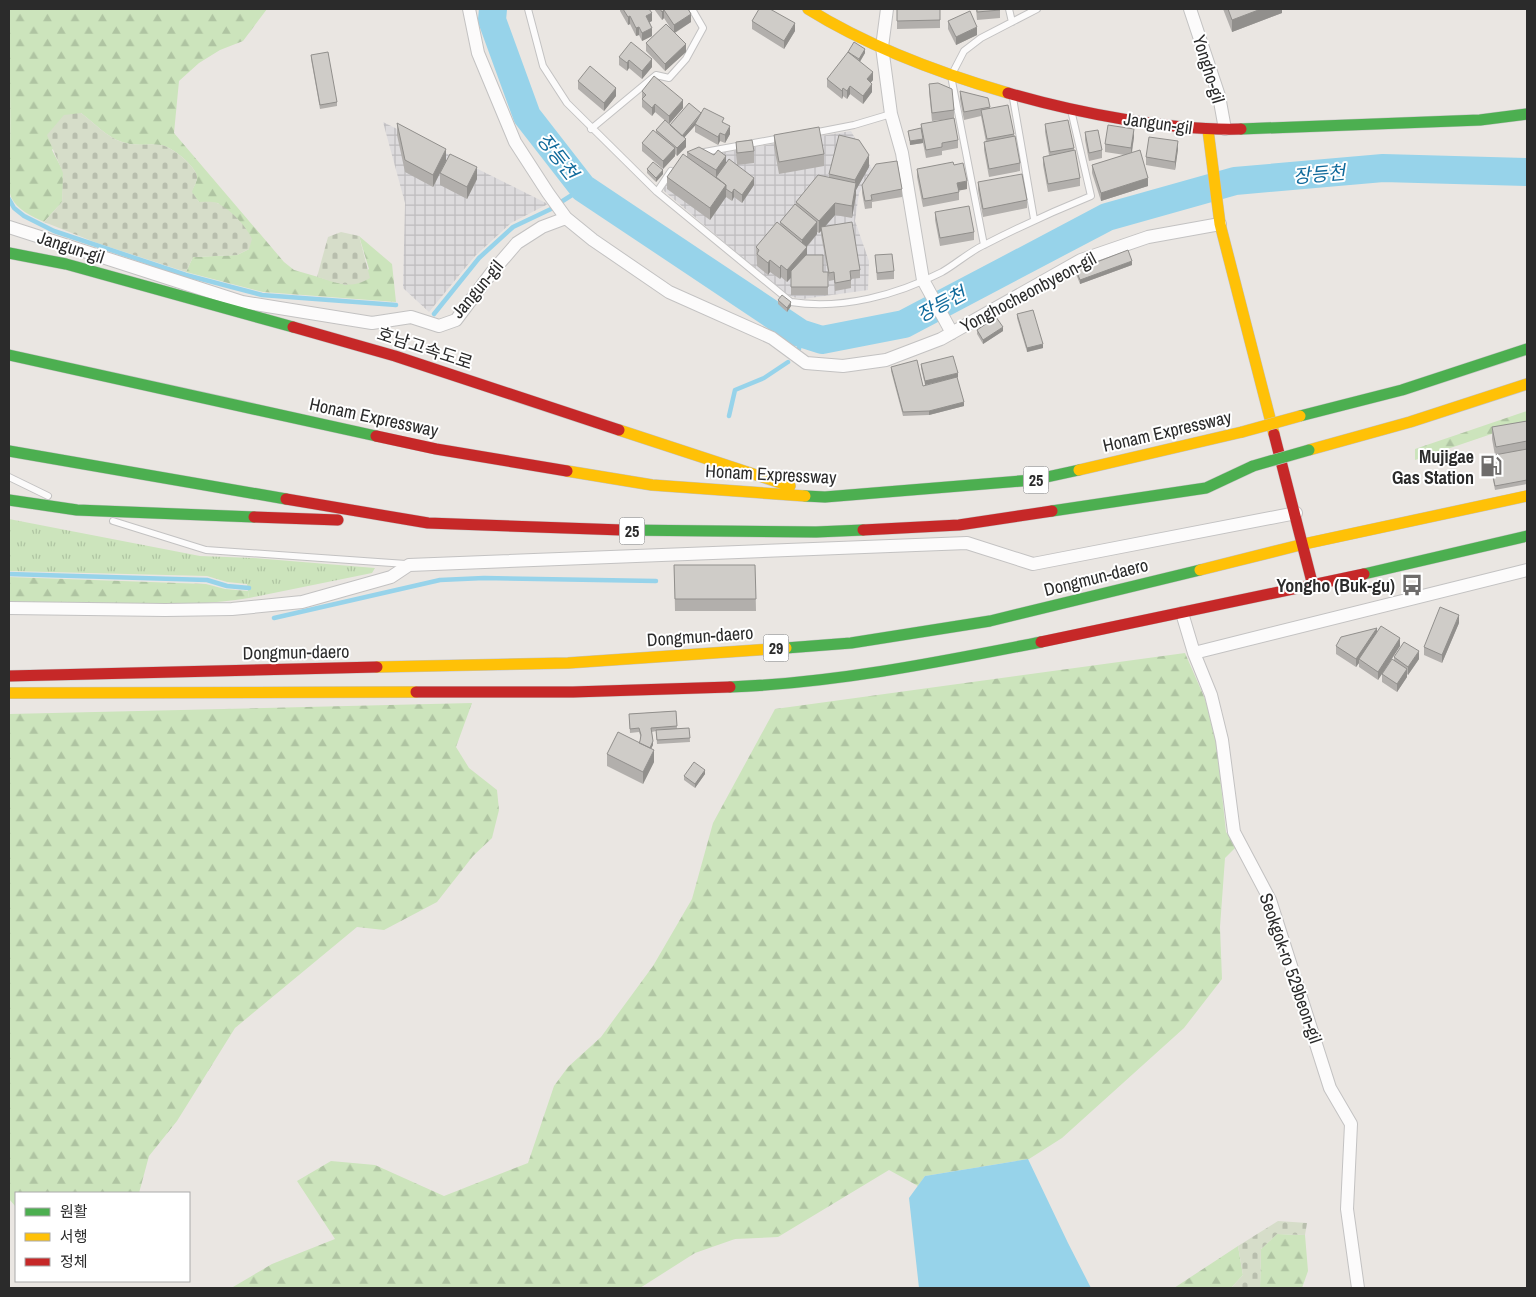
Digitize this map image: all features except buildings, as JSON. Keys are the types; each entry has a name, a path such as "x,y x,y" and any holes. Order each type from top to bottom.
{"main road":[{"name":"Jangun-gil","path":"808,9 838,27 951,76 1012,94 1071,108 1209,135 1225,129 1480,120 1527,114"},
{"path":"1209,135 1219,218 1314,586"},
{"name":"호남고속도로","path":"9,253 66,264 395,356 825,497"},
{"name":"Honam Expressway","path":"9,355 436,449 652,485 825,497 1033,480 1242,432 1402,390 1527,349"},
{"name":"25","path":"9,450 428,523 650,531 816,532 959,525 1206,488 1254,466 1410,422 1527,384"},
{"name":"Dongmun-daero","path":"9,676 568,663 851,642 990,621 1304,544 1527,496"},
{"path":"9,500 77,510 650,531"},
{"name":"29","path":"9,693 573,692 780,685 950,660 1314,586 1527,536"}],"street":[{"path":"470,9 478,54 515,142 566,218"},
{"path":"882,47 887,9"},
{"name":"Yongho-gil","path":"1190,9 1219,96 1225,129"},
{"name":"Yonghocheonbyeon-gil","path":"882,47 892,114 902,153 925,285 950,329"},
{"name":"Jangun-gil","path":"9,227 242,302 372,323 411,317 439,326 456,320 492,272 517,244 542,227 566,218"},
{"name":"Yonghocheonbyeon-gil","path":"566,218 593,240 669,292 772,338 806,363 843,366 886,360 920,349 950,329 1081,260 1148,237 1219,218"},
{"path":"9,608 232,609 302,602 392,577 409,565 967,543 1033,564 1296,513"},
{"path":"1194,653 1527,570"},
{"name":"Seokgok-ro 529beon-gil","path":"1182,613 1194,653 1210,695 1222,740 1234,832 1270,900 1330,1088 1350,1124 1347,1209 1358,1288"}],"lane":[{"path":"528,9 543,66 567,103 591,129 657,192 791,302 849,302 880,297 925,285 984,245 1000,239 1034,218 1091,196 1071,108"},
{"path":"591,129 656,75 669,78 686,59 703,28 692,9"},
{"path":"1009,9 1012,22"},
{"path":"984,245 951,76 964,51 981,38 1036,9"},
{"path":"1012,94 1034,218"},
{"path":"807,134 854,125 892,114"},
{"path":"694,154 788,137"},
{"path":"657,192 674,167"},
{"path":"9,477 77,510 206,550 409,565"}],"shaded area":[{"path":"383,122 548,204 511,223 475,256 429,312 403,288 405,203"},
{"path":"851,131 873,171 859,193 855,221 869,261 868,290 803,299 792,297 782,291 664,191 663,187 680,164 695,157"}],"green space":[{"path":"9,9 267,9 243,41 220,50 199,63 179,81 174,133 284,262 294,270 346,285 369,269 359,236 392,264 396,302 263,292 186,272 193,257 237,255 249,249 218,203 199,202 191,192 196,183 196,173 182,157 165,146 132,144 117,140 81,113 52,150 64,173 62,202 44,222 21,209 11,197 9,185"},
{"path":"81,113 117,140 132,144 165,146 182,157 196,173 197,179 192,192 199,202 217,203 234,215 252,239 249,249 237,255 193,257 186,272 97,243 44,222 62,202 63,173 47,135 64,115"},
{"path":"341,232 359,236 370,278 363,282 350,285 317,277 328,237"},
{"path":"1527,411 1527,422 1415,460 1415,449"},
{"path":"9,519 200,556 253,558 375,568 372,573 249,598 247,584 227,582 207,576 9,571"},
{"path":"9,577 206,584 225,589 248,591 249,598 220,602 160,605 9,603"},
{"path":"1185,653 1205,699 1216,738 1226,832 1237,846 1225,858 1220,927 1222,979 1184,1028 1062,1138 1029,1159 925,1176 918,1186 889,1170 778,1237 735,1239 695,1253 640,1288 120,1288 233,1287 272,1264 335,1239 297,1181 331,1161 375,1165 444,1196 528,1163 554,1086 568,1067 601,1037 653,966 692,899 713,823 775,709"},
{"path":"472,703 456,747 469,768 497,790 499,810 492,838 473,856 437,902 384,930 357,927 235,1028 177,1121 149,1156 139,1192 15,1192 15,1206 9,1199 9,714"},
{"path":"1278,1221 1307,1223 1305,1235 1277,1234 1261,1249 1260,1288 1231,1288 1243,1275 1238,1246"},
{"path":"1277,1234 1305,1235 1308,1271 1302,1288 1260,1288 1261,1249"},
{"path":"1238,1246 1243,1275 1231,1288 1174,1288"}],"water":[{"path":"1028,1159 1091,1288 919,1288 909,1198 925,1176"}],"waterway":[{"name":"장등천","path":"493,9 492,20 527,116 583,188 800,333 822,340 904,324 1107,217 1235,181 1383,168 1527,172"},
{"path":"561,202 583,188"},
{"path":"9,199 14,208 24,216 54,231 186,275 262,295 396,305"},
{"path":"434,314 479,258 513,227 551,209"},
{"path":"799,349 800,333"},
{"path":"729,416 735,390 764,378 788,362"},
{"path":"9,574 207,580 227,586 249,588"},
{"path":"274,618 440,580 484,578 656,581"}],"traffic: fast":[{"path":"1241,129 1480,120 1527,114"},
{"path":"9,253 66,264 293,327"},
{"path":"1300,416 1402,390 1527,349"},
{"path":"9,355 376,436"},
{"path":"1253,466 1309,450"},
{"path":"9,451 286,499"},
{"path":"1052,511 1206,488 1253,466"},
{"path":"805,496 825,497 1033,480 1079,470"},
{"path":"9,500 77,510 254,517"},
{"path":"622,530 816,532 863,530"},
{"path":"1364,574 1527,536"},
{"path":"786,648 851,643 990,621 1200,570"},
{"path":"730,687 769,685 848,676 925,664 1041,642"}],"traffic: slow":[{"path":"808,9 831,23 905,58 956,77 1008,93"},
{"path":"1208,130 1220,224 1274,434"},
{"path":"1309,450 1410,422 1527,384"},
{"path":"1242,432 1300,416"},
{"path":"619,430 790,486"},
{"path":"1079,470 1242,432"},
{"path":"567,471 652,485 805,496"},
{"path":"1200,570 1304,544 1527,496"},
{"path":"377,667 568,663 786,648"},
{"path":"9,693 416,692"}],"traffic: jam":[{"path":"1008,93 1093,114 1154,124 1213,129 1241,129"},
{"path":"293,327 395,356 619,430"},
{"path":"1274,434 1313,586"},
{"path":"376,436 436,449 567,471"},
{"path":"286,499 428,523 622,530"},
{"path":"863,530 959,525 1052,511"},
{"path":"254,517 338,520"},
{"path":"1041,642 1364,574"},
{"path":"9,676 377,667"},
{"path":"416,692 573,692 730,687"}],"place":[{"name":"Mujigae Gas Station","path":"1491,466"},
{"name":"Yongho (Buk-gu)","path":"1412,585"}]}
